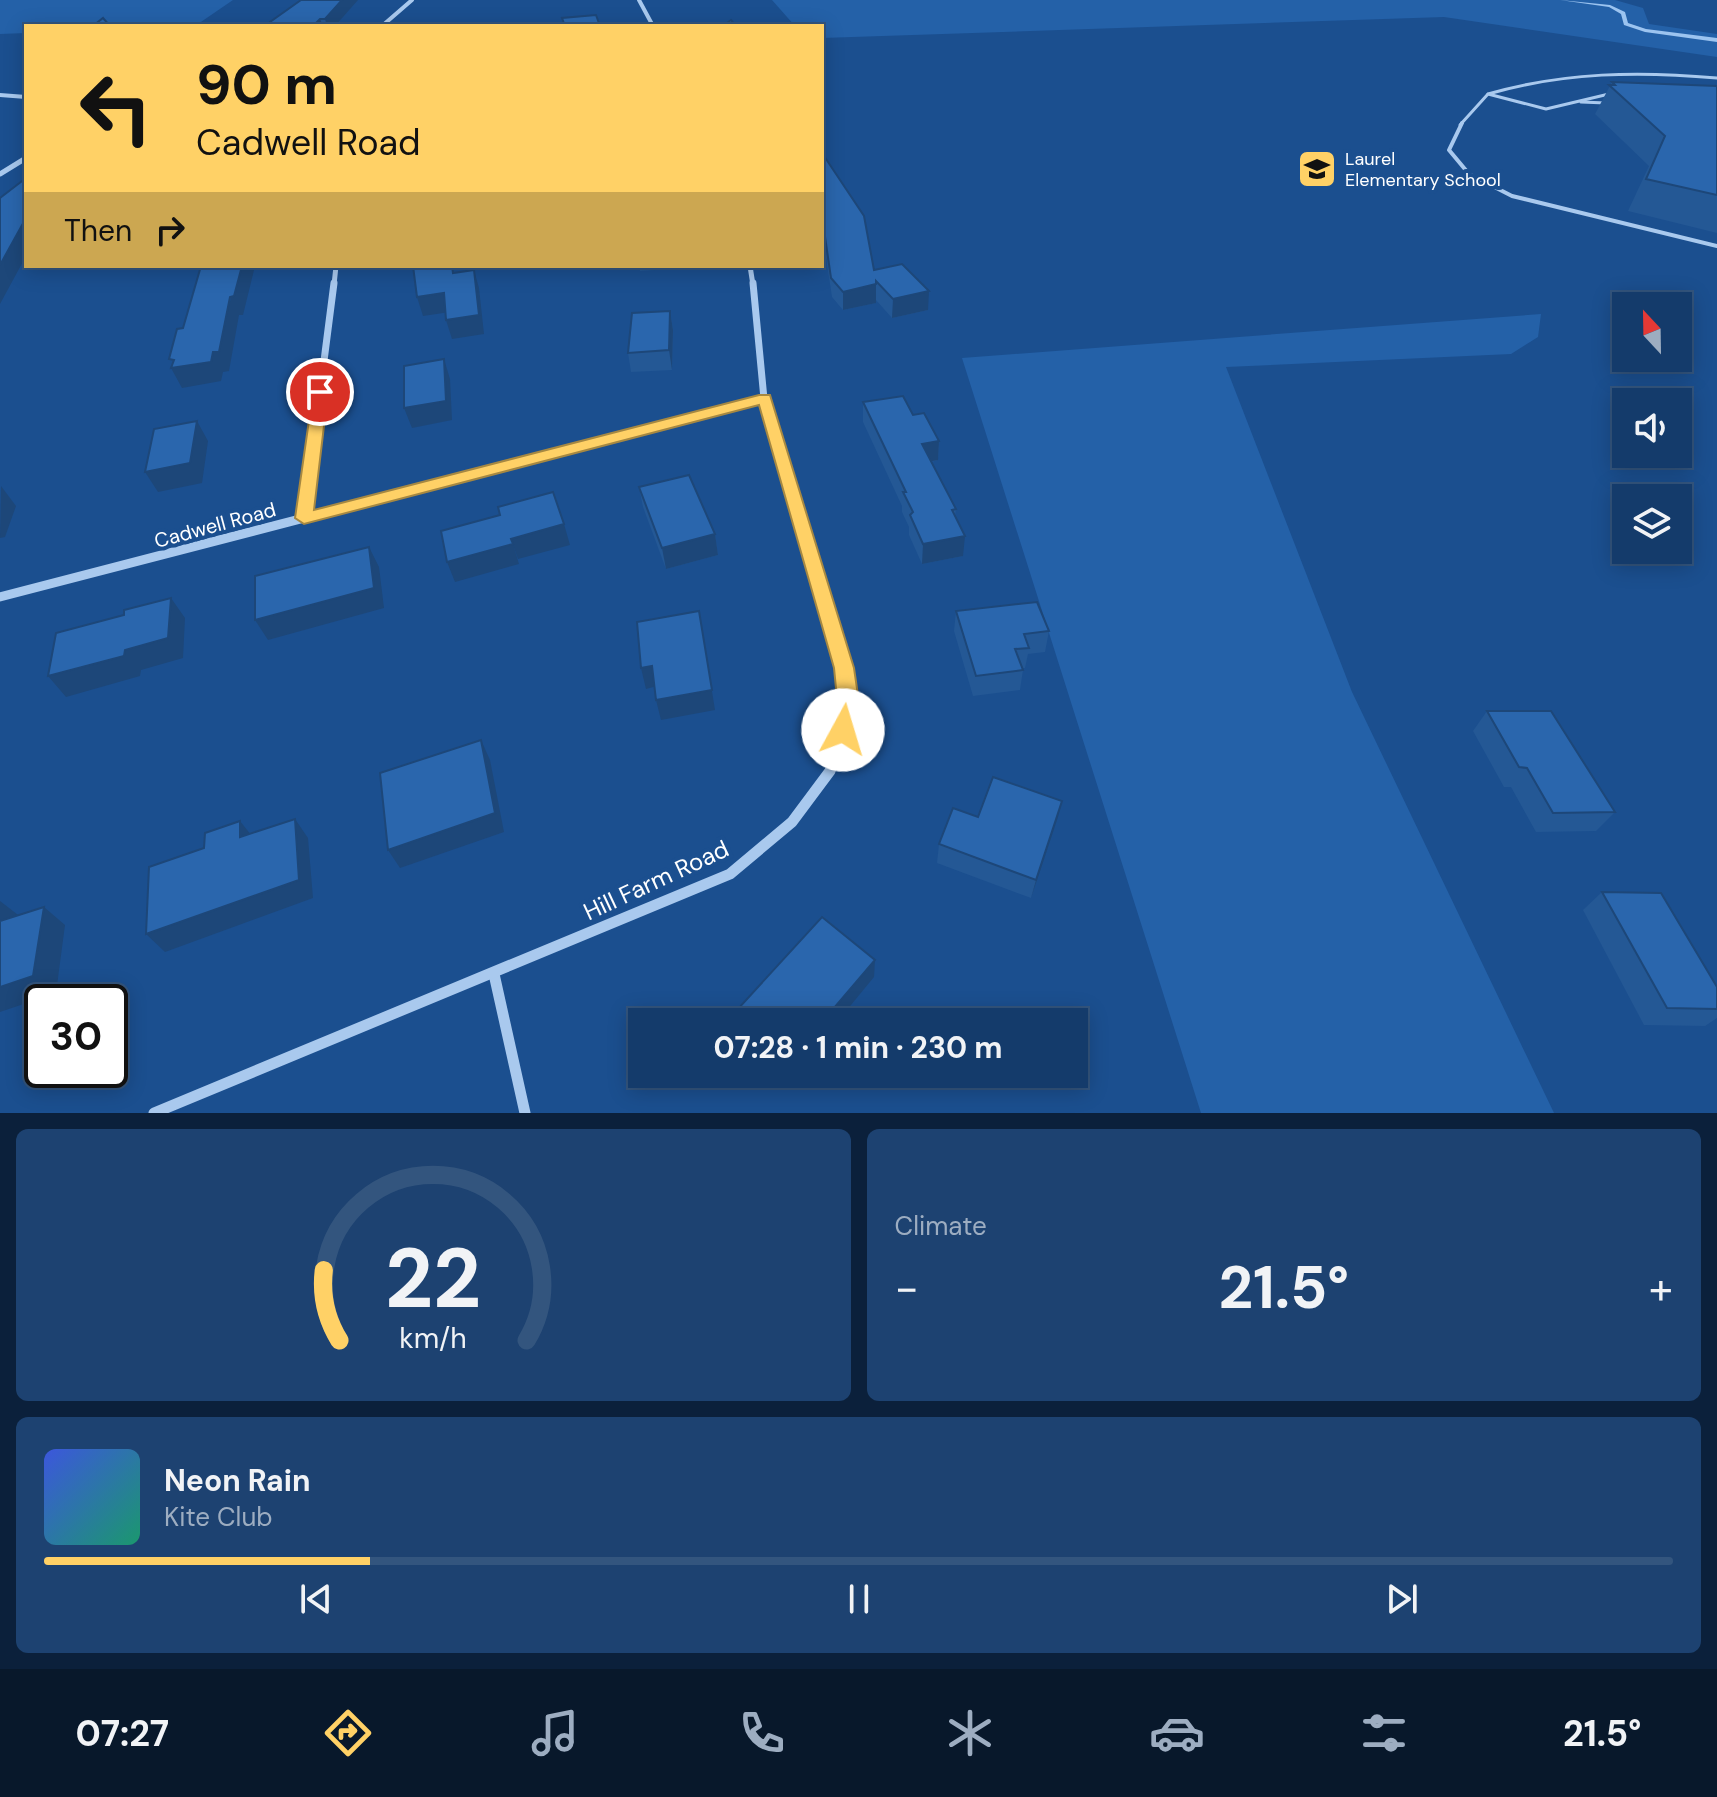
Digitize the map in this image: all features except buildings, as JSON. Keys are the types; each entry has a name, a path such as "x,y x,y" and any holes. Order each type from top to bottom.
{"street":[{"path":"384,24 412,0"},
{"path":"639,0 652,24"},
{"path":"0,95 24,97"},
{"path":"0,174 24,159"},
{"path":"304,518 336,268"},
{"name":"Hill Farm Road","path":"154,1113 730,874 792,822 830,771 849,709 844,668 764,399 758,313 750,268"},
{"name":"Cadwell Road","path":"0,597 764,399"},
{"path":"494,974 525,1113"}],"lane":[{"path":"1717,78 1627,72 1566,74 1521,83 1488,94 1457,128 1449,150 1469,174 1512,196 1717,246"},
{"path":"1488,94 1546,109 1614,93"},
{"path":"1575,102 1606,103"}],"shaded area":[{"path":"0,0 233,0 198,24 24,24 24,33 0,34"},
{"path":"772,0 1615,0 1643,8 1649,24 1717,34 1717,57 1444,17 824,38 824,24 793,24"},
{"path":"1541,314 1538,337 1511,354 1226,367 1352,692 1554,1113 1201,1113 962,358"}],"waterway":[{"path":"1562,0 1610,6 1623,13 1626,24 1645,30 1717,40"}],"place":[{"name":"Laurel Elementary School","path":"1317,169"}],"route":[{"path":"320,392 304,518 764,399 844,668 849,709 843,730"}]}
